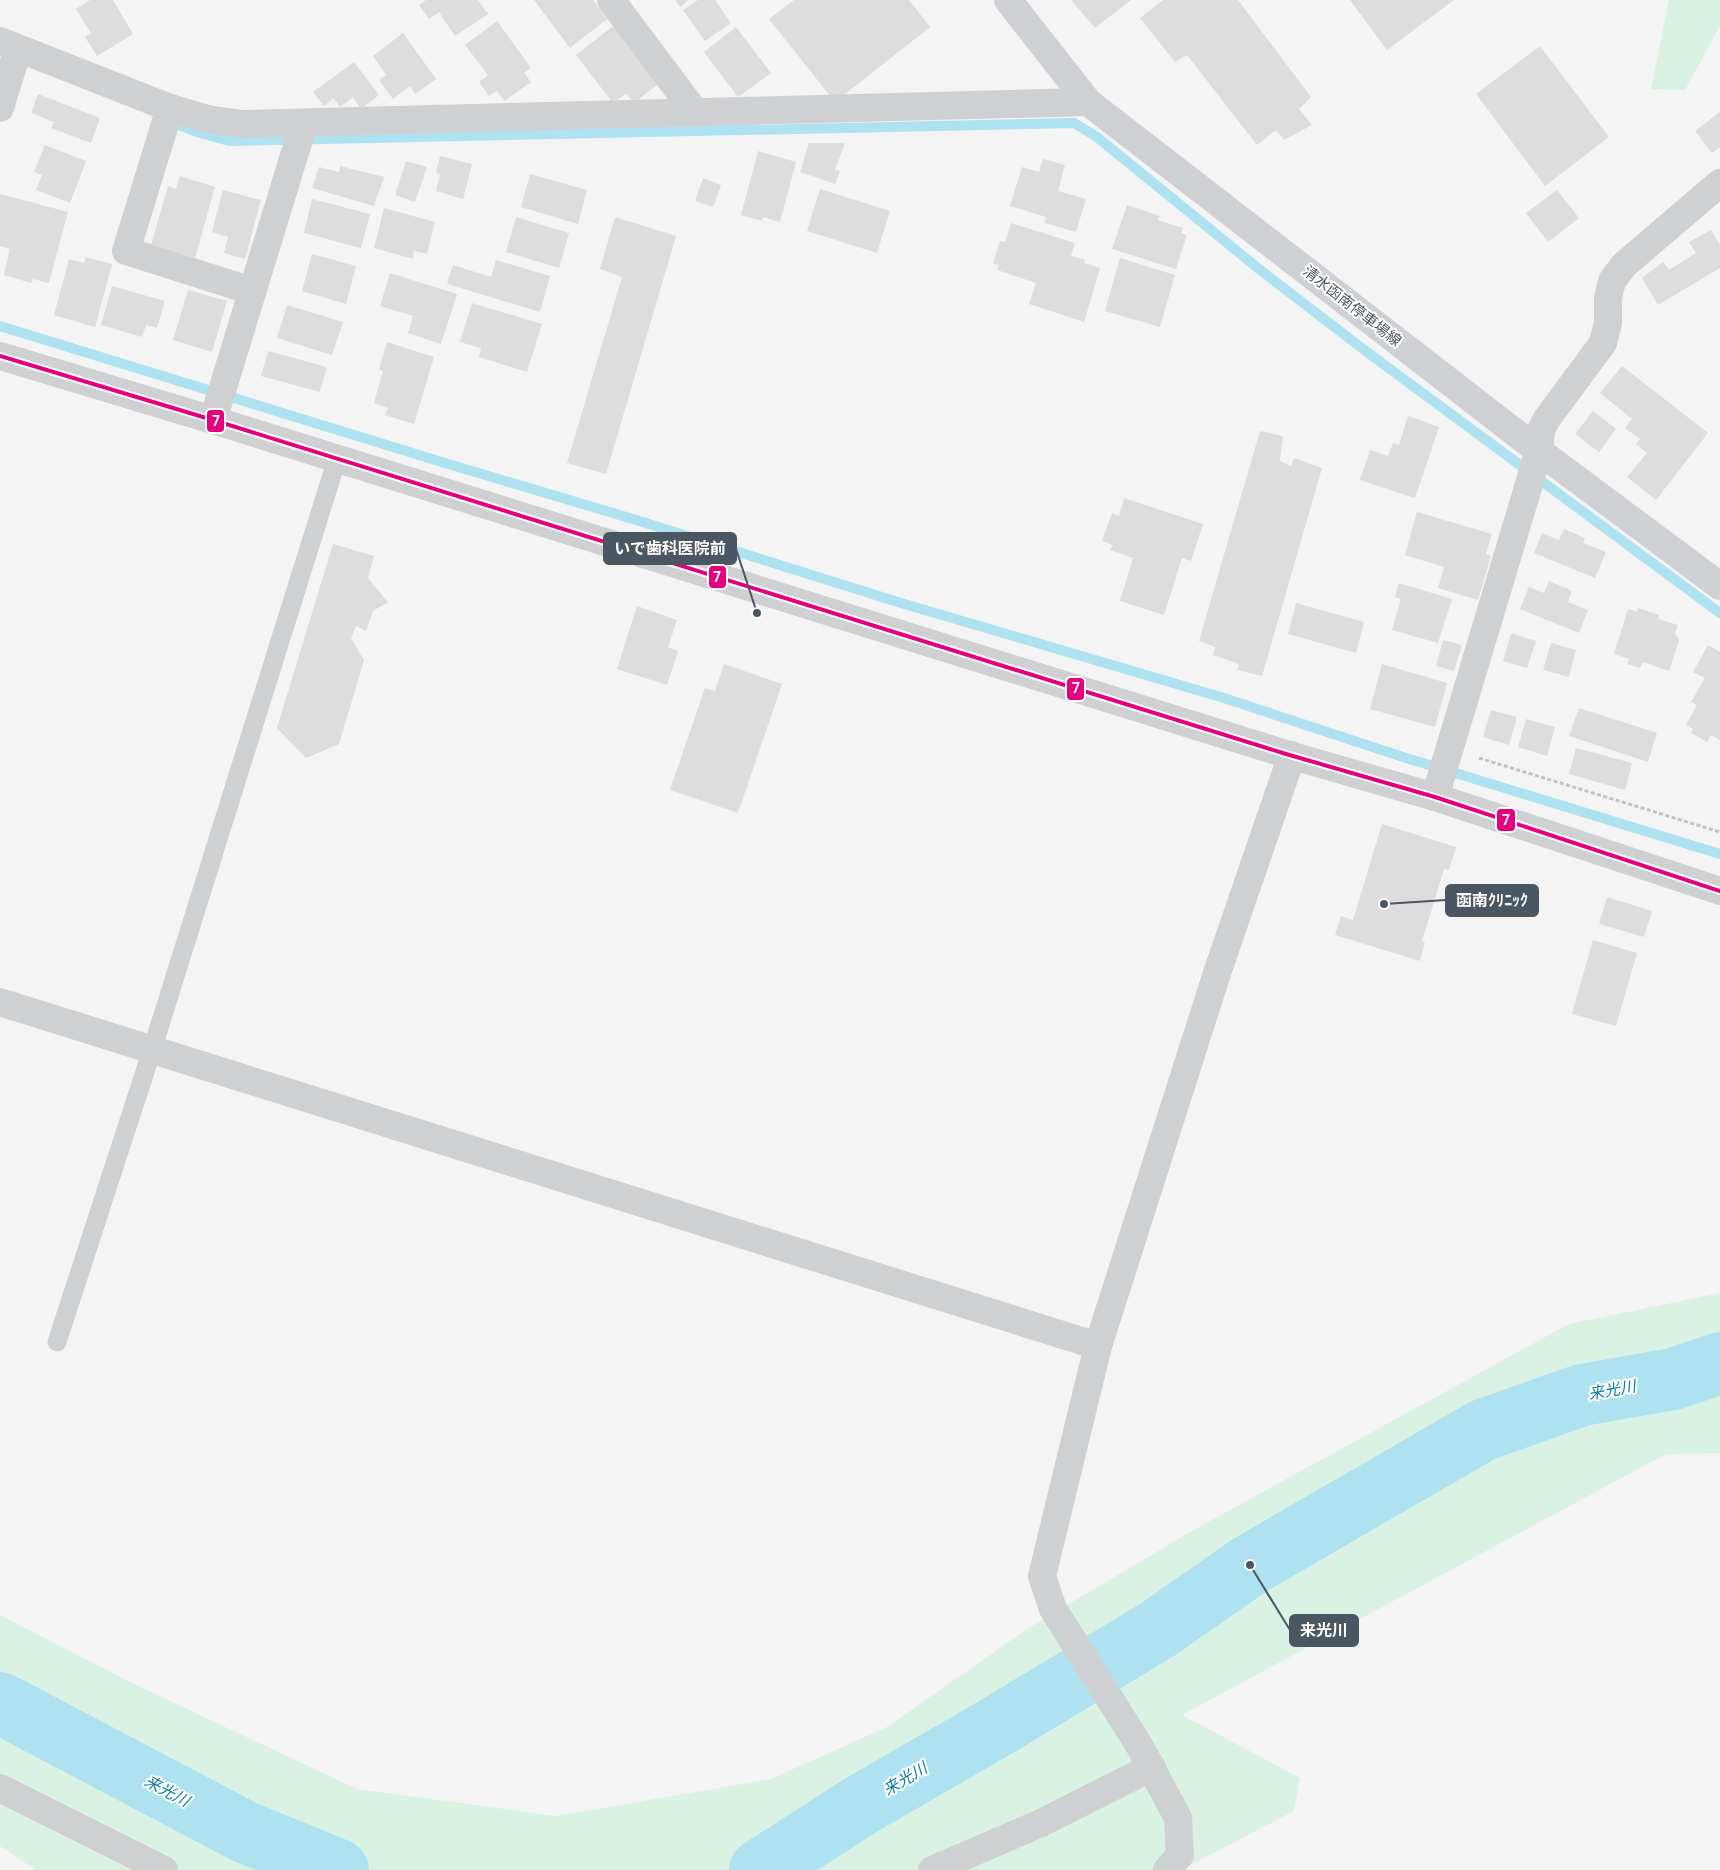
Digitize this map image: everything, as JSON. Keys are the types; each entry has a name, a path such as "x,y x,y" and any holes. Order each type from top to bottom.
{"main road":[{"name":"清水函南停車場線","path":"1008,0 1088,102 1539,451 1719,582"}],"street":[{"path":"611,0 695,112"},
{"path":"0,108 10,54 166,120 207,119 242,124 1088,102"},
{"path":"166,120 126,251 252,291"},
{"path":"212,420 304,123"},
{"path":"1435,797 1539,451 1541,430 1546,420 1602,343 1608,323 1608,298 1612,282 1624,265 1720,182"},
{"path":"0,356 1292,755 1435,797 1720,891"},
{"path":"1167,1870 1180,1855 1178,1818 1146,1756 1053,1609 1042,1576 1098,1346 1216,973 1292,755"},
{"path":"0,1002 1098,1346"},
{"path":"932,1870 1041,1823 1146,1756"},
{"path":"0,1788 164,1870"}],"lane":[{"path":"57,1342 152,1050 337,459"}],"path":[{"path":"1450,748 1720,832"}],"green space":[{"path":"1669,0 1720,0 1720,26 1685,90 1651,89"},
{"path":"1720,1293 1720,1453 1666,1454 1182,1715 1300,1778 1294,1811 1181,1870 36,1870 0,1846 0,1615 130,1682 357,1789 556,1816 771,1779 887,1727 1027,1629 1190,1532 1569,1324"}],"building":[{"path":"90,0 113,0 133,34 97,56 85,37 91,33 76,9"},
{"path":"426,0 478,0 488,14 455,36 439,12 429,19 419,5"},
{"path":"534,0 593,0 607,19 570,48"},
{"path":"675,0 689,0 680,7"},
{"path":"698,0 715,0 731,23 705,41 683,10"},
{"path":"794,0 909,0 930,27 835,102 769,19"},
{"path":"1071,0 1131,0 1095,28"},
{"path":"1163,0 1238,0 1311,97 1299,109 1312,125 1284,140 1276,130 1257,145 1187,55 1175,62 1140,18"},
{"path":"1350,0 1454,0 1387,50"},
{"path":"497,21 531,68 524,73 531,82 504,101 497,91 489,96 479,82 488,75 465,45"},
{"path":"613,26 658,84 634,103 626,94 613,103 576,55"},
{"path":"736,27 771,73 738,97 704,52"},
{"path":"403,33 436,79 415,94 410,86 393,99 379,80 386,75 373,56"},
{"path":"1540,46 1609,137 1545,186 1476,94"},
{"path":"354,62 379,95 361,109 353,97 340,107 334,98 324,106 313,92"},
{"path":"38,94 100,118 91,143 51,128 54,122 31,113"},
{"path":"1720,112 1720,147 1712,153 1695,131"},
{"path":"809,143 845,143 835,170 840,171 835,184 800,172"},
{"path":"45,145 86,161 70,203 36,190 42,175 34,172"},
{"path":"758,151 796,162 780,222 763,217 762,221 741,215"},
{"path":"440,156 472,164 463,199 436,191 440,174 436,173"},
{"path":"1043,159 1065,165 1058,191 1086,199 1076,232 1045,223 1046,217 1010,206 1022,167 1039,172"},
{"path":"406,161 427,167 415,202 395,195"},
{"path":"340,166 384,177 374,206 312,188 319,167 339,172"},
{"path":"530,174 587,190 578,224 521,207"},
{"path":"180,176 215,187 195,258 151,245 168,186 176,189"},
{"path":"703,178 721,185 713,207 695,201"},
{"path":"820,189 890,211 877,253 807,231"},
{"path":"223,190 261,200 245,259 224,253 228,237 212,232"},
{"path":"1557,190 1579,218 1548,242 1526,213"},
{"path":"0,194 68,212 49,283 33,279 31,283 4,275 10,249 0,246"},
{"path":"312,199 370,214 361,248 304,233"},
{"path":"1127,205 1160,216 1158,220 1183,228 1181,233 1187,235 1176,269 1112,249"},
{"path":"384,208 435,222 427,254 414,251 413,259 374,248"},
{"path":"516,217 569,233 559,268 506,252"},
{"path":"615,217 676,236 606,474 567,463 622,277 600,269"},
{"path":"1011,223 1075,243 1071,256 1085,260 1084,263 1100,268 1084,322 1029,304 1036,283 997,270 999,265 993,263 1000,241 1005,242"},
{"path":"1711,230 1720,245 1720,268 1658,305 1642,278 1663,262 1669,270 1696,253 1689,242"},
{"path":"312,254 356,266 346,304 302,291"},
{"path":"86,257 112,264 95,327 54,315 69,259 84,263"},
{"path":"1120,258 1175,275 1160,327 1105,311"},
{"path":"496,260 550,276 540,312 447,284 453,265 491,277"},
{"path":"390,273 457,294 441,344 408,333 413,316 380,306"},
{"path":"112,286 165,301 157,328 146,325 142,337 101,325"},
{"path":"188,290 227,301 212,352 173,340"},
{"path":"472,303 542,324 527,372 479,357 481,348 460,342"},
{"path":"287,305 343,322 332,355 277,338"},
{"path":"387,342 434,357 414,424 385,415 388,408 374,403 383,371 379,369"},
{"path":"268,351 327,367 320,392 261,376"},
{"path":"1622,366 1708,433 1656,500 1627,477 1647,453 1636,444 1640,439 1625,428 1632,419 1600,393"},
{"path":"1593,411 1616,429 1599,452 1575,434"},
{"path":"1408,416 1439,427 1415,498 1360,480 1370,450 1388,456 1393,443 1399,445"},
{"path":"1260,431 1283,436 1280,461 1291,466 1294,458 1322,468 1262,676 1237,670 1239,664 1213,655 1215,647 1199,641"},
{"path":"1124,498 1203,524 1191,561 1182,558 1164,615 1120,601 1133,558 1110,550 1113,545 1102,541 1112,513 1119,516"},
{"path":"1417,512 1492,534 1486,554 1491,556 1478,600 1438,588 1444,567 1405,555"},
{"path":"1564,529 1585,538 1583,543 1606,552 1595,578 1534,553 1542,533 1559,540"},
{"path":"333,544 374,556 368,578 388,602 373,611 366,631 356,626 351,638 364,660 339,744 306,758 277,728"},
{"path":"1549,581 1572,591 1568,602 1588,610 1579,633 1520,609 1529,587 1544,593"},
{"path":"1399,583 1452,599 1438,643 1392,630 1401,599 1395,597"},
{"path":"1296,603 1364,622 1356,653 1288,634"},
{"path":"637,606 677,620 668,647 678,651 667,685 617,669"},
{"path":"1638,608 1659,615 1658,619 1678,625 1675,634 1679,640 1669,671 1643,662 1640,668 1627,664 1629,659 1614,654 1628,609 1637,612"},
{"path":"1511,633 1536,641 1527,668 1503,661"},
{"path":"1443,640 1462,645 1454,671 1436,666"},
{"path":"1551,643 1576,650 1569,677 1543,670"},
{"path":"1708,645 1720,652 1720,740 1711,735 1707,742 1691,733 1693,729 1686,725 1697,705 1691,702 1705,678 1693,672"},
{"path":"724,664 782,684 738,813 670,790 705,688 715,691"},
{"path":"1382,664 1447,683 1435,727 1370,709"},
{"path":"1579,708 1657,733 1648,762 1569,736"},
{"path":"1491,710 1517,717 1509,745 1483,737"},
{"path":"1526,719 1555,727 1547,756 1518,747"},
{"path":"1576,748 1632,763 1625,790 1569,774"},
{"path":"1382,824 1456,847 1449,870 1444,869 1422,941 1425,943 1420,961 1335,935 1341,916 1353,920"},
{"path":"1607,897 1652,911 1644,937 1599,924"},
{"path":"1593,940 1637,953 1616,1026 1572,1014"}],"waterway":[{"path":"167,120 197,132 229,141 1074,123 1097,137 1259,269 1367,352 1720,613"},
{"path":"0,326 633,519 901,603 1224,698 1403,757 1720,854"},
{"name":"来光川","path":"760,1870 863,1804 1157,1630 1250,1565 1483,1430 1582,1395 1673,1379 1720,1363"},
{"name":"来光川","path":"0,1703 245,1832 338,1870"}],"transit line":[{"name":"7","path":"0,356 213,420 1286,754 1435,797 1720,891"}],"place":[{"name":"いで歯科医院前","path":"757,613"},
{"name":"函南ｸﾘﾆｯｸ","path":"1384,904"},
{"name":"来光川","path":"1250,1565"}]}
